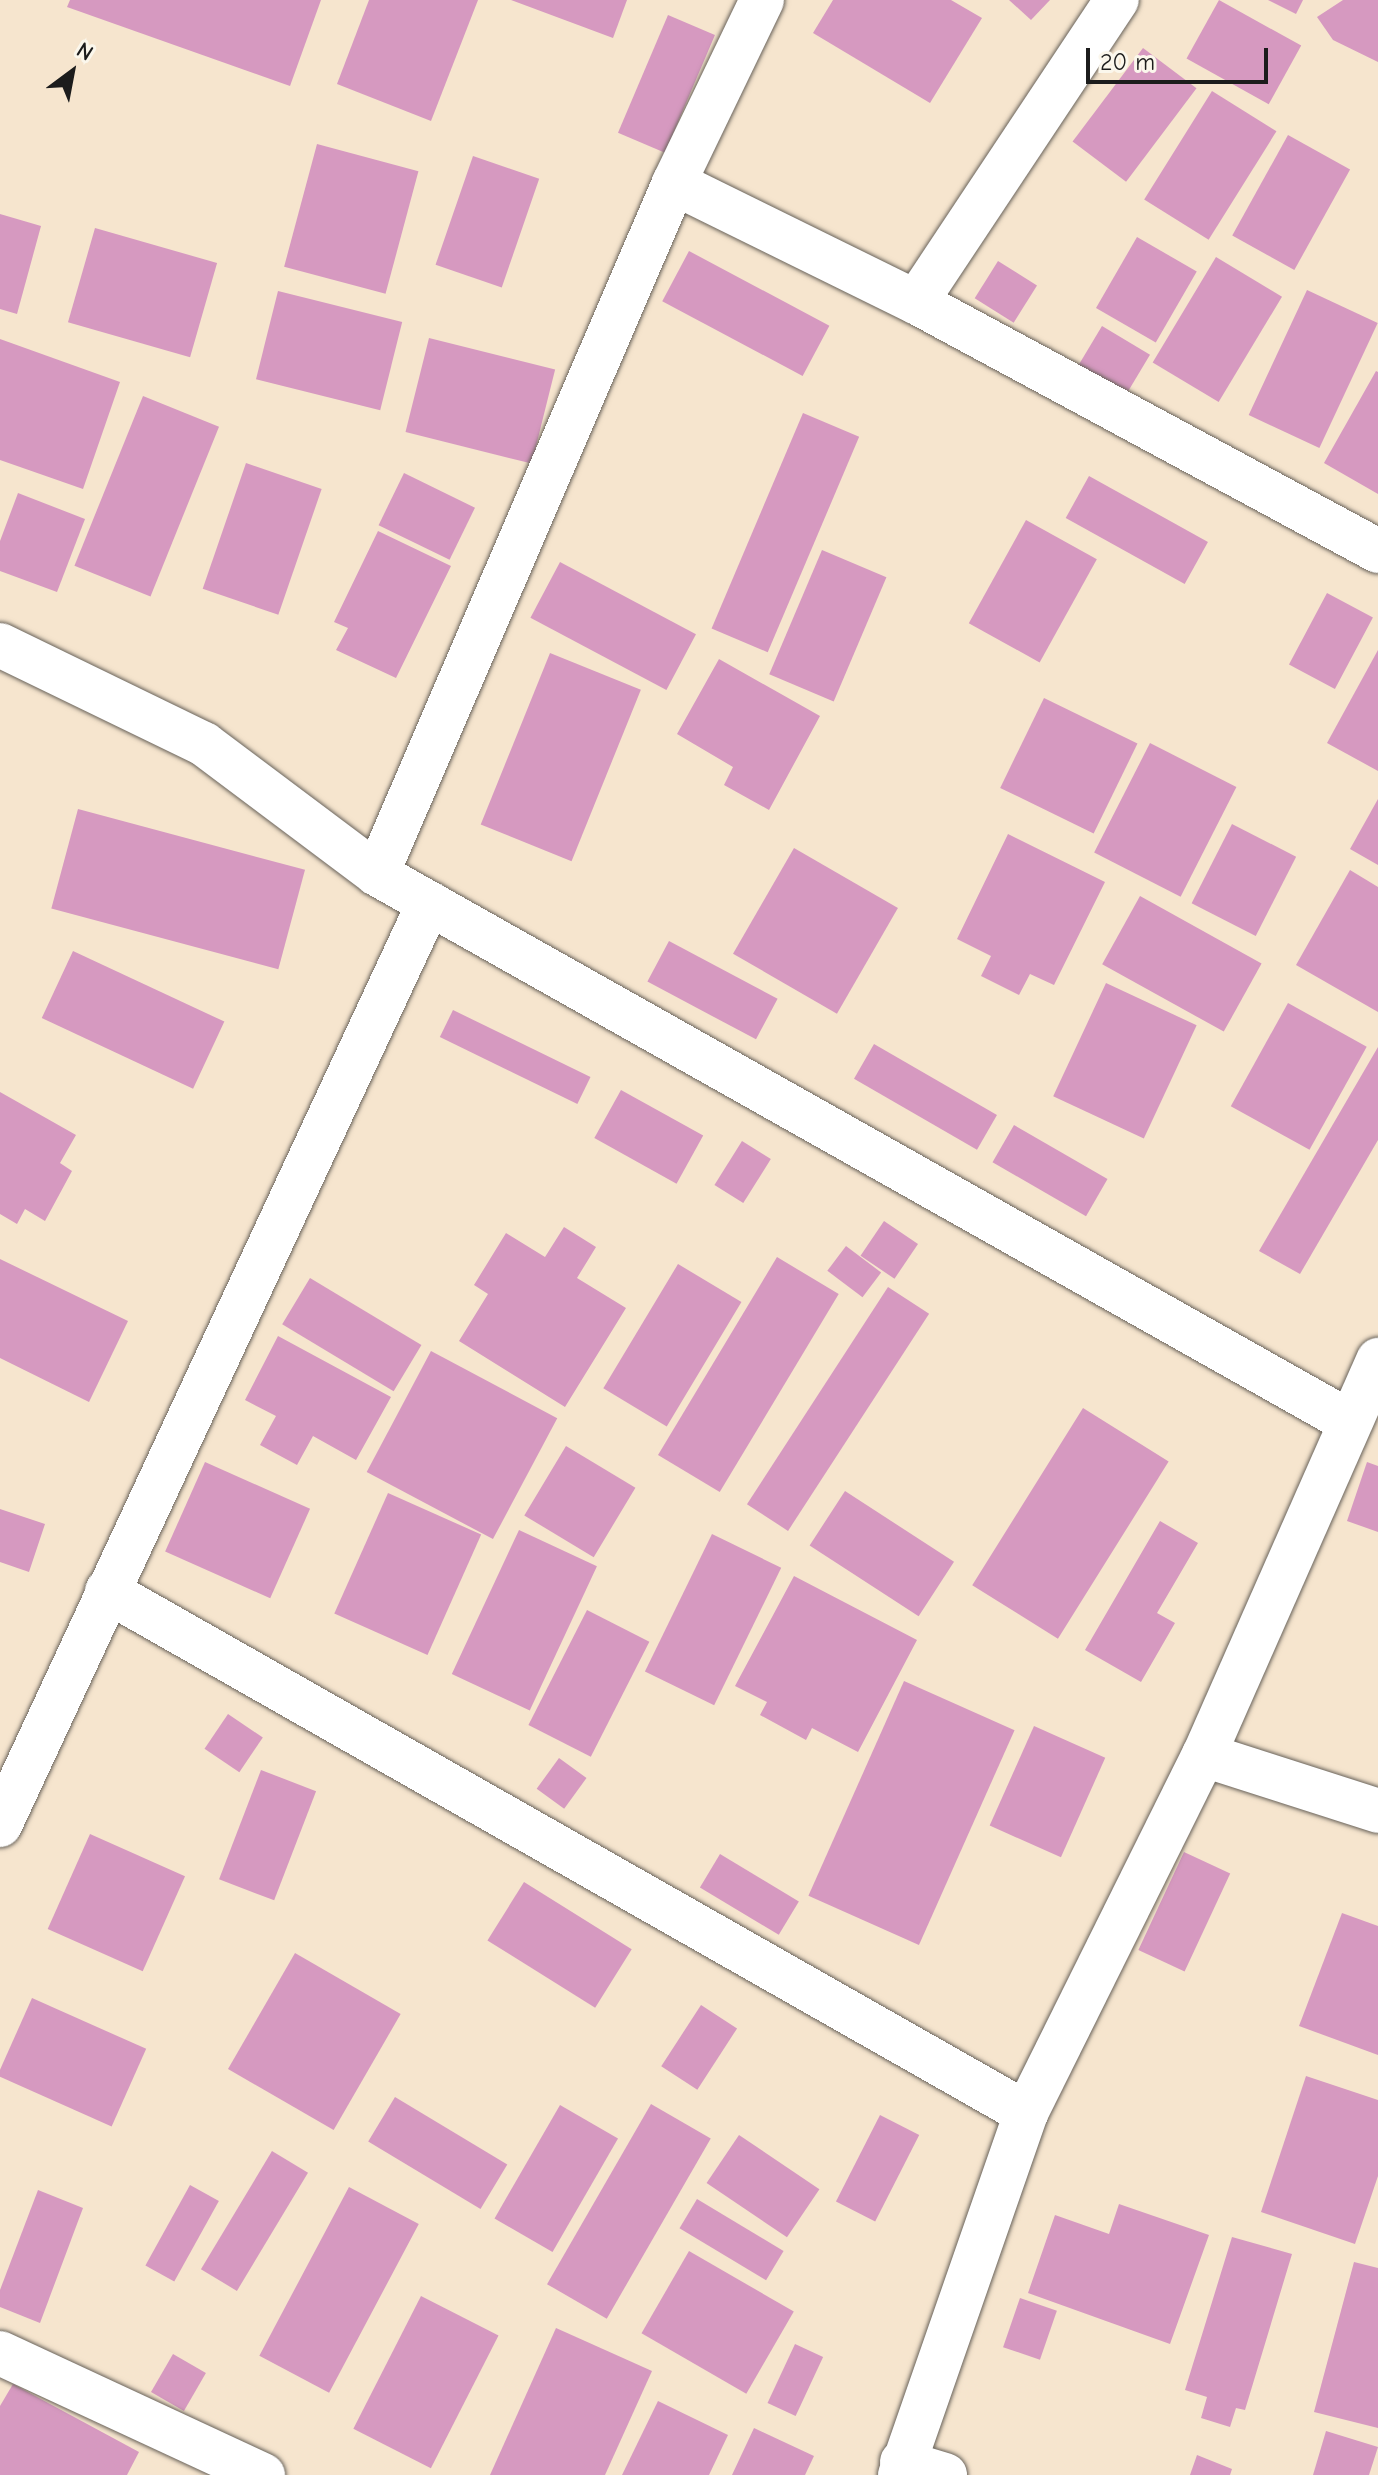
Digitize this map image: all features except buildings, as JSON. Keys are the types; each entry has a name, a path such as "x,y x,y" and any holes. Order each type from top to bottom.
{"street":[{"path":"377,874 674,183 762,0"},
{"path":"916,302 1117,0"},
{"path":"674,183 916,302 1378,551"},
{"path":"0,645 204,744 377,874 1350,1422"},
{"path":"0,1825 429,903"},
{"path":"945,2475 901,2469 1026,2113 1204,1755 1378,1360"},
{"path":"107,1591 1026,2113"},
{"path":"1204,1755 1378,1811"},
{"path":"0,2353 263,2475"}]}
